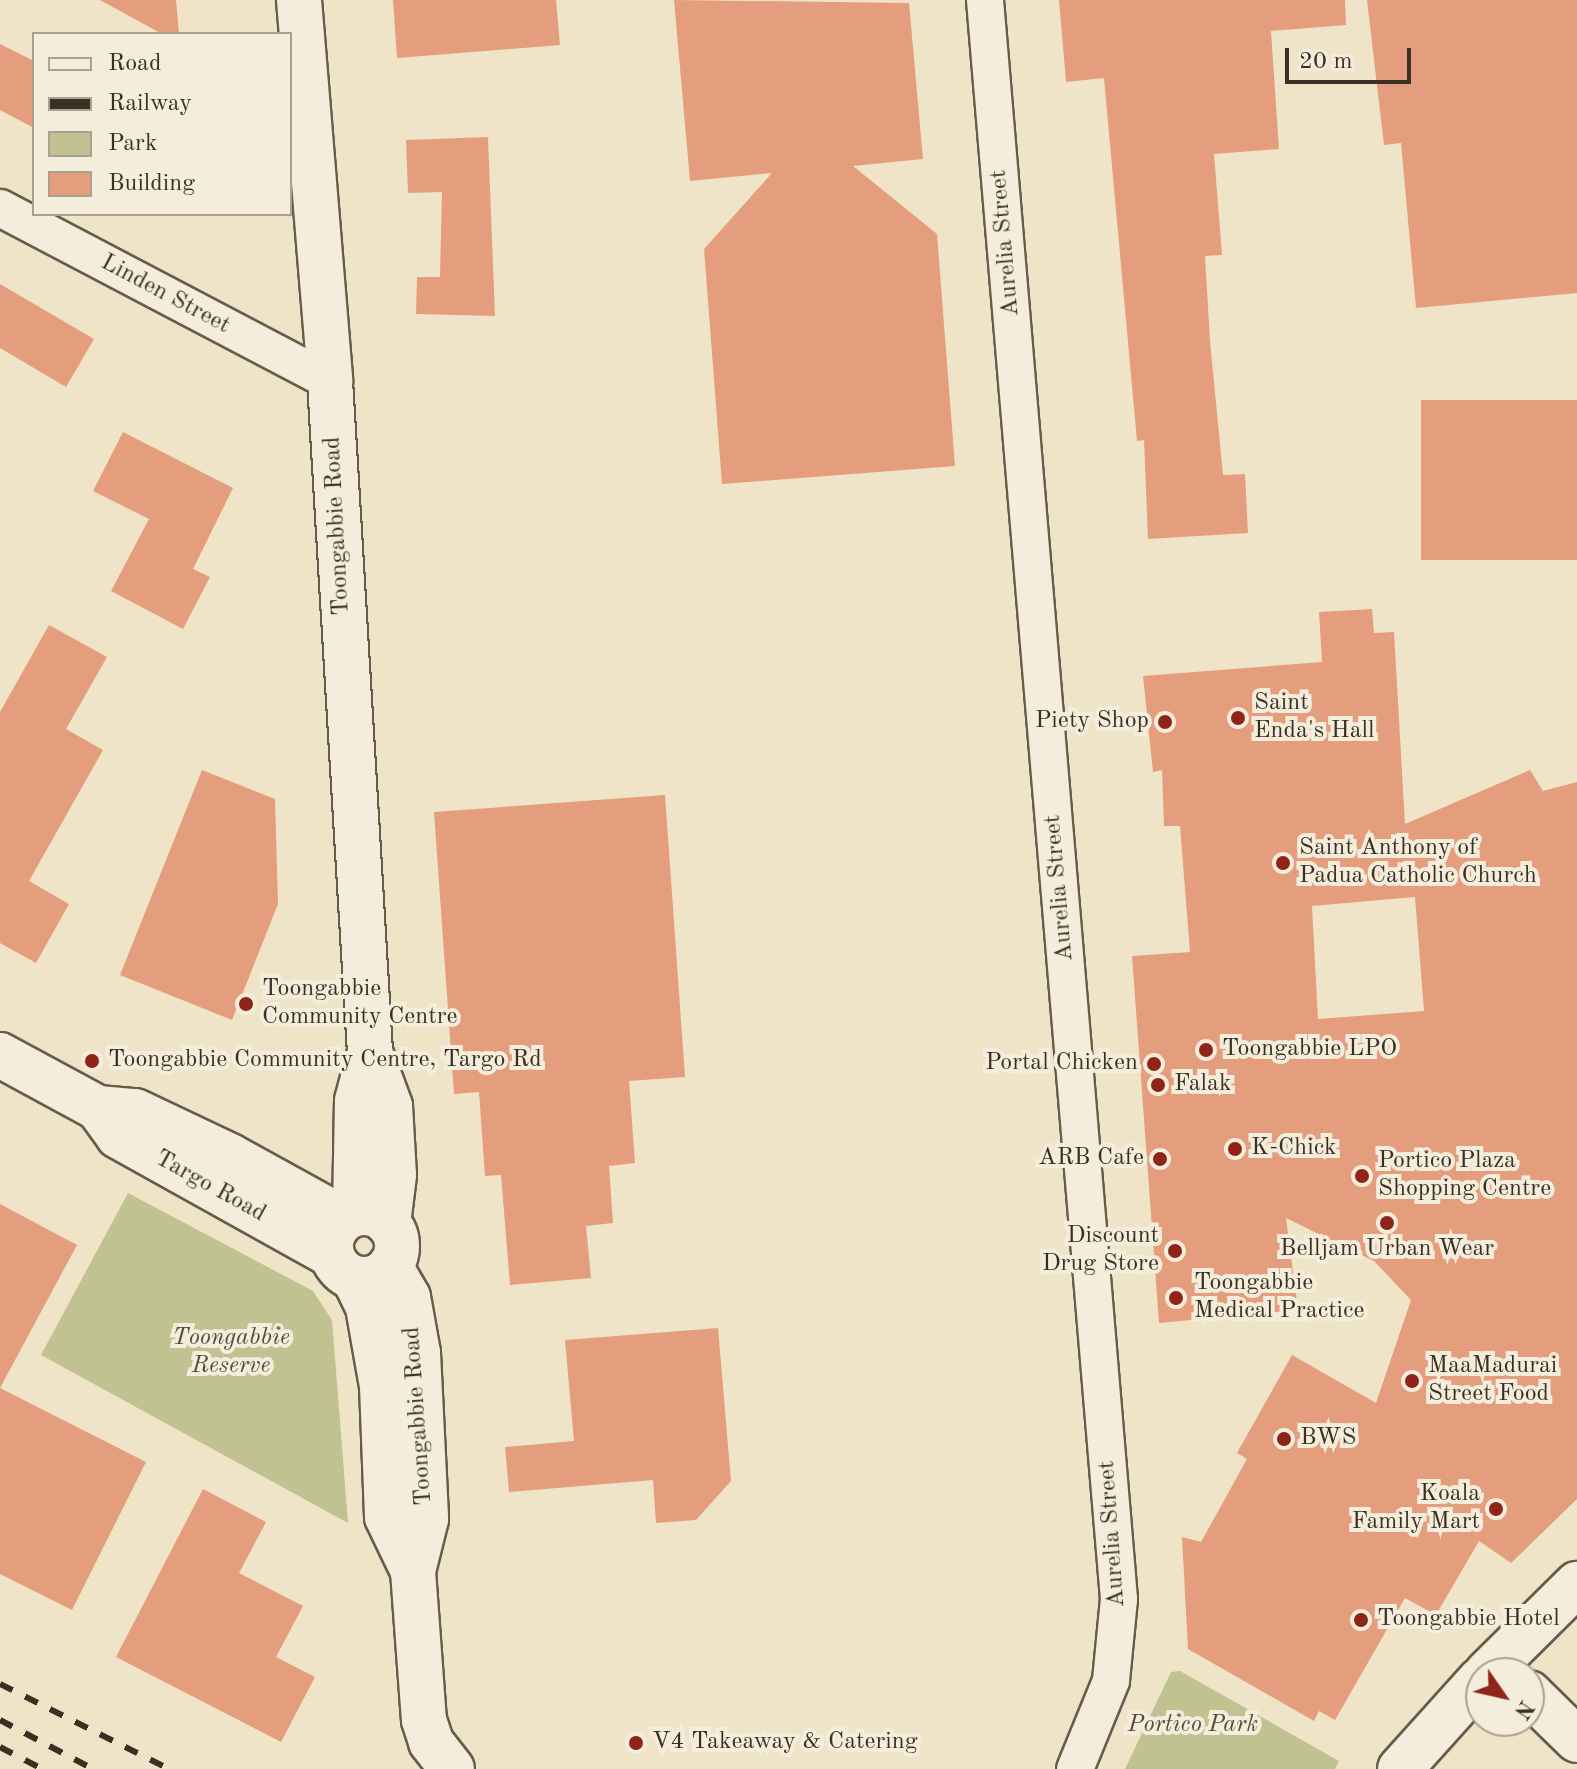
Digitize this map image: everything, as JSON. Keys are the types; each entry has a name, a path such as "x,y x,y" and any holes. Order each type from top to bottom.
{"main road":[{"name":"Toongabbie Road","path":"299,0 330,381 370,1052 390,1106 394,1175 361,1243 382,1386 387,1517 413,1571 424,1720 441,1756"},
{"name":"Targo Road","path":"0,1055 98,1108 118,1136 361,1243"},
{"path":"1508,1657 1577,1584"},
{"path":"1400,1769 1465,1702"},
{"path":"1545,1709 1577,1740"}],"street":[{"name":"Aurelia Street","path":"985,0 1119,1599 1111,1681 1075,1769"},
{"name":"Linden Street","path":"0,208 330,381"}],"green space":[{"name":"Toongabbie Reserve","path":"128,1193 313,1291 332,1320 348,1523 41,1355"},
{"name":"Portico Park","path":"1180,1671 1339,1761 1335,1769 1125,1769 1171,1672"}],"building":[{"path":"100,0 176,0 179,32 158,32"},
{"path":"393,0 556,0 560,45 397,58"},
{"path":"674,0 909,3 923,159 853,166 937,234 955,466 722,484 704,249 772,173 690,181"},
{"path":"1059,0 1345,0 1346,25 1271,31 1279,149 1214,154 1222,255 1205,256 1210,341 1223,475 1245,474 1248,533 1148,539 1144,440 1137,441 1104,78 1066,82"},
{"path":"1367,0 1577,0 1577,293 1416,308 1401,143 1384,145"},
{"path":"0,44 32,60 32,127 0,110"},
{"path":"488,137 495,316 416,314 417,277 440,277 442,192 408,193 406,140"},
{"path":"0,284 94,339 66,387 0,348"},
{"path":"1421,400 1577,400 1577,560 1421,560"},
{"path":"123,432 233,488 193,569 210,577 183,629 111,591 149,519 93,491"},
{"path":"1372,609 1374,633 1394,632 1405,824 1530,770 1543,791 1577,782 1577,1499 1511,1563 1479,1541 1436,1615 1405,1598 1335,1720 1319,1711 1314,1721 1188,1649 1182,1537 1201,1542 1247,1459 1237,1453 1292,1355 1376,1403 1411,1300 1374,1261 1286,1218 1298,1310 1159,1323 1132,956 1190,952 1180,826 1164,826 1162,770 1153,772 1143,676 1322,662 1319,612","holes":["1415,897 1424,1011 1318,1019 1312,906"]},
{"path":"49,625 107,657 66,729 103,750 29,881 69,904 36,963 0,943 0,712"},
{"path":"202,770 275,799 278,904 232,1020 120,975"},
{"path":"665,795 685,1077 629,1081 635,1163 609,1166 613,1223 586,1226 591,1278 510,1285 501,1175 485,1176 479,1092 454,1094 434,812"},
{"path":"0,1204 77,1245 0,1388"},
{"path":"718,1328 731,1481 696,1520 656,1523 653,1480 509,1492 505,1447 574,1441 565,1340"},
{"path":"0,1388 146,1462 72,1610 0,1574"},
{"path":"203,1489 266,1522 239,1573 303,1606 276,1657 315,1677 281,1742 116,1657"}],"railway":[{"path":"0,1684 169,1769"},
{"path":"0,1720 93,1769"},
{"path":"0,1747 42,1769"}],"place":[{"name":"Saint Enda's Hall","path":"1238,718"},
{"name":"Piety Shop","path":"1165,722"},
{"name":"Saint Anthony of Padua Catholic Church","path":"1283,863"},
{"name":"Toongabbie Community Centre","path":"246,1004"},
{"name":"Toongabbie LPO","path":"1206,1050"},
{"name":"Toongabbie Community Centre, Targo Rd","path":"92,1061"},
{"name":"Portal Chicken","path":"1154,1064"},
{"name":"Falak","path":"1158,1085"},
{"name":"K-Chick","path":"1235,1149"},
{"name":"ARB Cafe","path":"1160,1159"},
{"name":"Portico Plaza Shopping Centre","path":"1362,1176"},
{"name":"Belljam Urban Wear","path":"1387,1223"},
{"name":"Discount Drug Store","path":"1175,1251"},
{"name":"Toongabbie Medical Practice","path":"1176,1298"},
{"name":"MaaMadurai Street Food","path":"1412,1381"},
{"name":"BWS","path":"1284,1439"},
{"name":"Koala Family Mart","path":"1496,1509"},
{"name":"Toongabbie Hotel","path":"1361,1620"},
{"name":"V4 Takeaway & Catering","path":"636,1743"}]}
